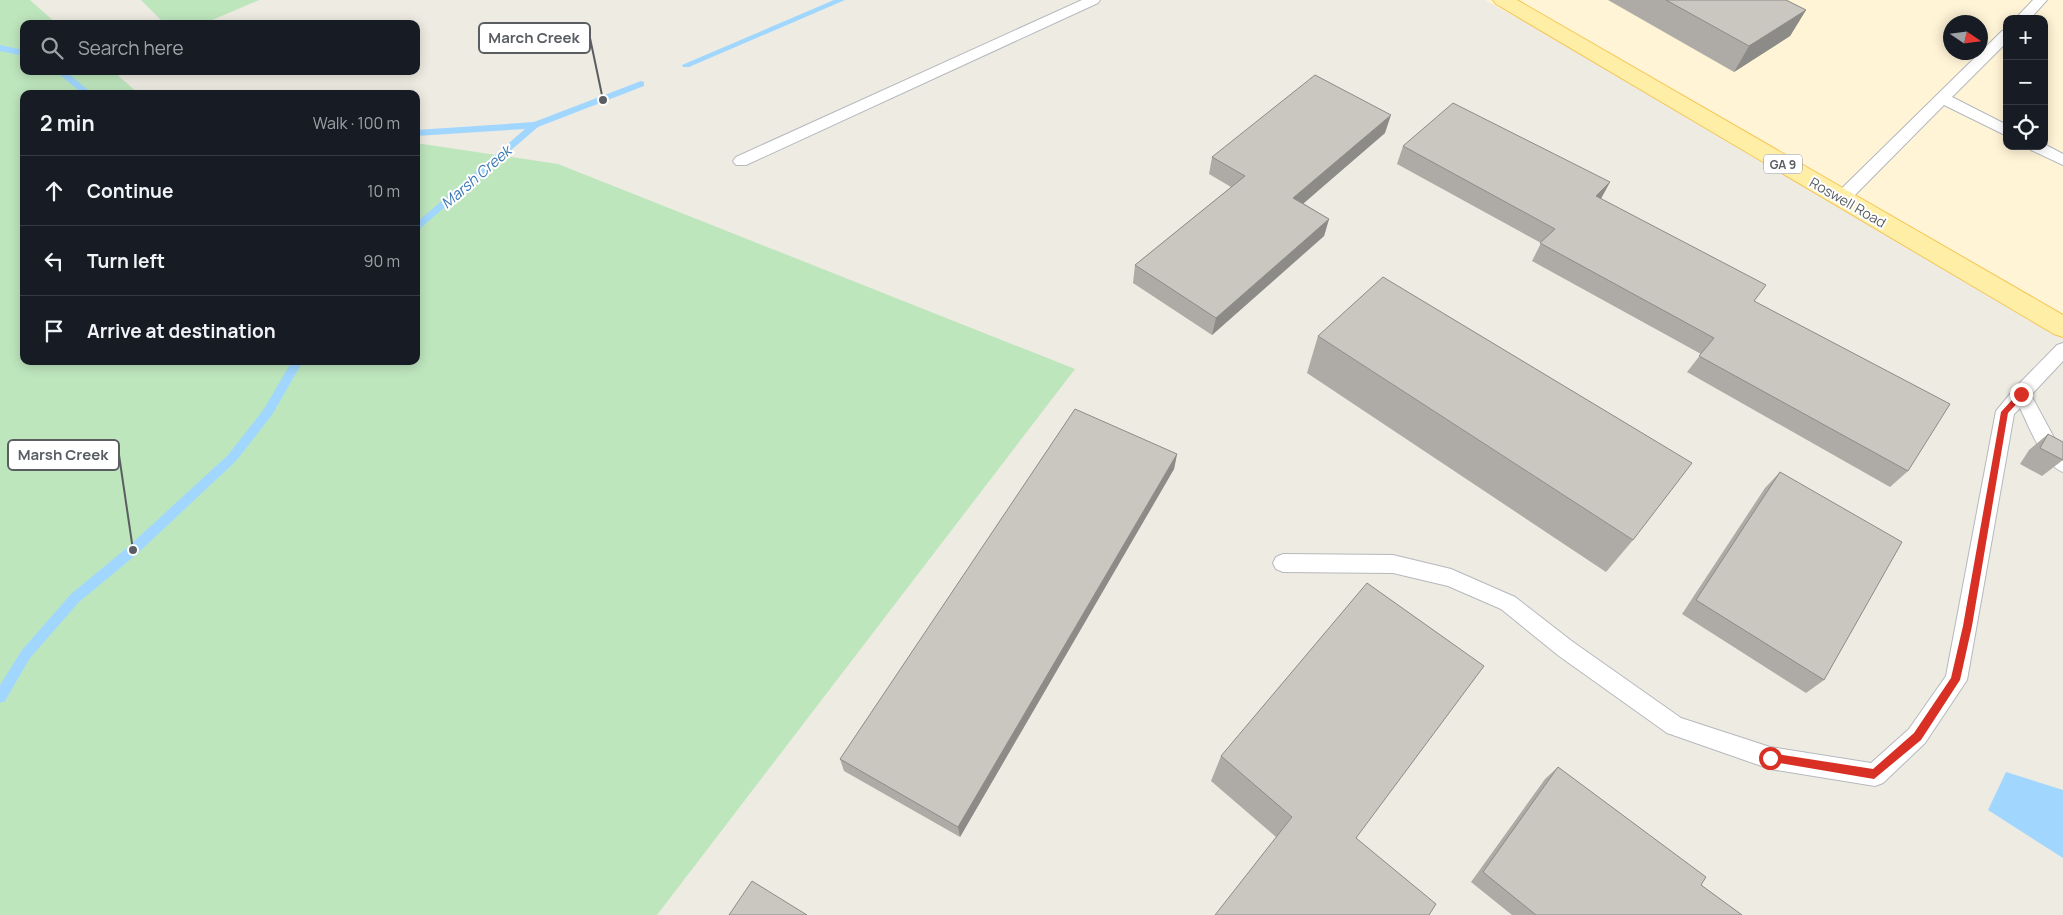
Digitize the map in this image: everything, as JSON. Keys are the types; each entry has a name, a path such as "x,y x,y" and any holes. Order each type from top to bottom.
{"main road":[{"name":"Roswell Road","path":"1503,0 2063,327"}],"lane":[{"path":"741,161 1093,0"},
{"path":"2026,15 2040,0"},
{"path":"1842,198 2003,38"},
{"path":"1942,98 2003,130"},
{"path":"2044,150 2063,160"},
{"path":"1283,563 1393,564 1451,578 1508,603 1566,650 1674,726 1770,758 1874,774 1917,736 1956,680 2005,412 2063,350"},
{"path":"2021,394 2051,450 2063,464"}],"shaded area":[{"path":"1485,0 2063,0 2063,323"}],"green space":[{"path":"0,0 30,0 52,20 20,20 20,75 118,75 134,90 20,90 20,365 420,365 420,144 558,164 1075,369 657,915 0,915"},
{"path":"141,0 259,0 212,20 161,20"}],"water":[{"path":"2006,772 2063,790 2063,858 1988,810"}],"building":[{"path":"1666,0 1786,0 1806,10 1749,46"},
{"path":"1315,75 1391,115 1293,198 1329,219 1216,318 1135,265 1245,176 1212,157"},
{"path":"1453,103 1610,182 1596,196 1766,285 1754,301 1950,404 1908,471 1699,356 1714,338 1540,243 1555,229 1403,146"},
{"path":"1383,277 1692,463 1633,540 1318,336"},
{"path":"1075,409 1177,454 958,827 840,759"},
{"path":"2048,434 2063,442 2063,460 2040,448"},
{"path":"1780,472 1902,542 1824,680 1696,600"},
{"path":"1367,583 1484,666 1356,838 1436,904 1429,915 1215,915 1292,817 1221,756"},
{"path":"1558,767 1706,877 1701,885 1742,915 1536,915 1483,872"},
{"path":"752,881 807,915 729,915"}],"waterway":[{"path":"686,65 841,0"},
{"path":"0,48 20,52"},
{"path":"64,75 84,90"},
{"path":"535,125 641,84"},
{"path":"420,133 535,125"},
{"name":"Marsh Creek","path":"420,226 535,125"},
{"name":"Marsh Creek","path":"0,697 26,654 75,598 133,550 232,458 268,412 296,365"}],"place":[{"name":"March Creek","path":"603,100"},
{"name":"Marsh Creek","path":"133,550"}],"route":[{"path":"1770,758 1874,774 1917,736 1956,680 2005,412 2021,394"}]}
